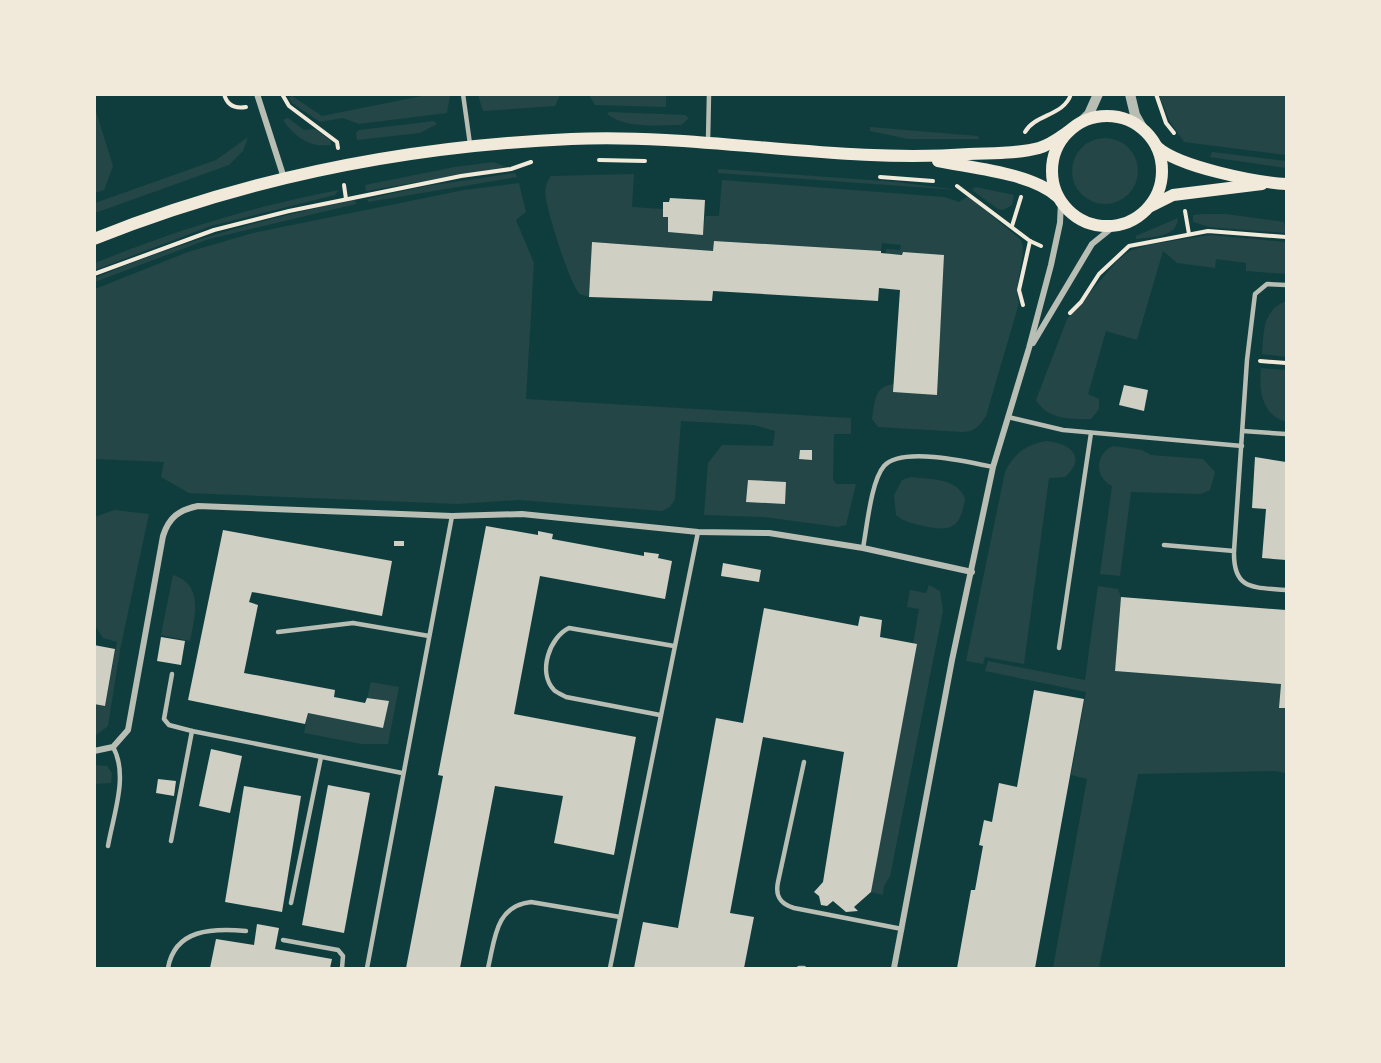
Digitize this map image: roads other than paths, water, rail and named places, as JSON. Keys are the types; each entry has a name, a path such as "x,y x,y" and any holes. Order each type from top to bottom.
{"main road":[{"path":"94,239 172,209 284,178 341,166 470,147 574,139 708,144 923,158 1035,149 1053,142 1090,119 1110,116 1125,119 1143,129 1156,146 1178,160 1272,183 1287,184"},
{"path":"1059,199 1052,178 1053,163 1058,146 1074,128"},
{"path":"1150,207 1161,182 1162,166 1156,146"},
{"path":"923,158 1031,182 1046,188 1083,221 1097,226 1113,227 1137,218 1150,207 1173,195 1272,183"}],"street":[{"path":"257,94 284,178"},
{"path":"1074,128 1089,114 1098,94"},
{"path":"1131,94 1134,115 1143,129"},
{"path":"894,969 952,660 993,467 1029,348 1059,231 1059,199"},
{"path":"1029,348 1092,244 1113,227"},
{"path":"94,751 113,747 128,730 163,536 171,519 178,513 198,506 452,516 522,514 698,532 769,533 863,548 972,572"}],"lane":[{"path":"463,94 470,147"},
{"path":"708,144 709,94"},
{"path":"1287,285 1267,284 1255,294 1247,360 1233,570 1241,581 1253,587 1287,590"},
{"path":"1008,417 1062,430 1242,446"},
{"path":"1243,431 1287,434"},
{"path":"1059,648 1091,433"},
{"path":"863,548 878,477 885,465 898,458 930,457 993,467"},
{"path":"367,969 452,516"},
{"path":"610,969 698,532"},
{"path":"1164,545 1234,551"},
{"path":"278,632 353,622 429,636"},
{"path":"660,715 566,697 553,689 548,678 550,646 560,632 569,628 674,646"},
{"path":"172,674 164,719 169,725 402,773"},
{"path":"171,840 192,731"},
{"path":"108,846 121,774 118,755 113,747"},
{"path":"291,903 321,757"},
{"path":"804,762 777,896 794,908 902,929"},
{"path":"488,969 497,928 503,915 519,903 531,902 620,917"},
{"path":"168,969 175,946 185,939 207,932 246,931"},
{"path":"283,940 338,950 343,956 342,969"},
{"path":"799,969 804,969"}]}
